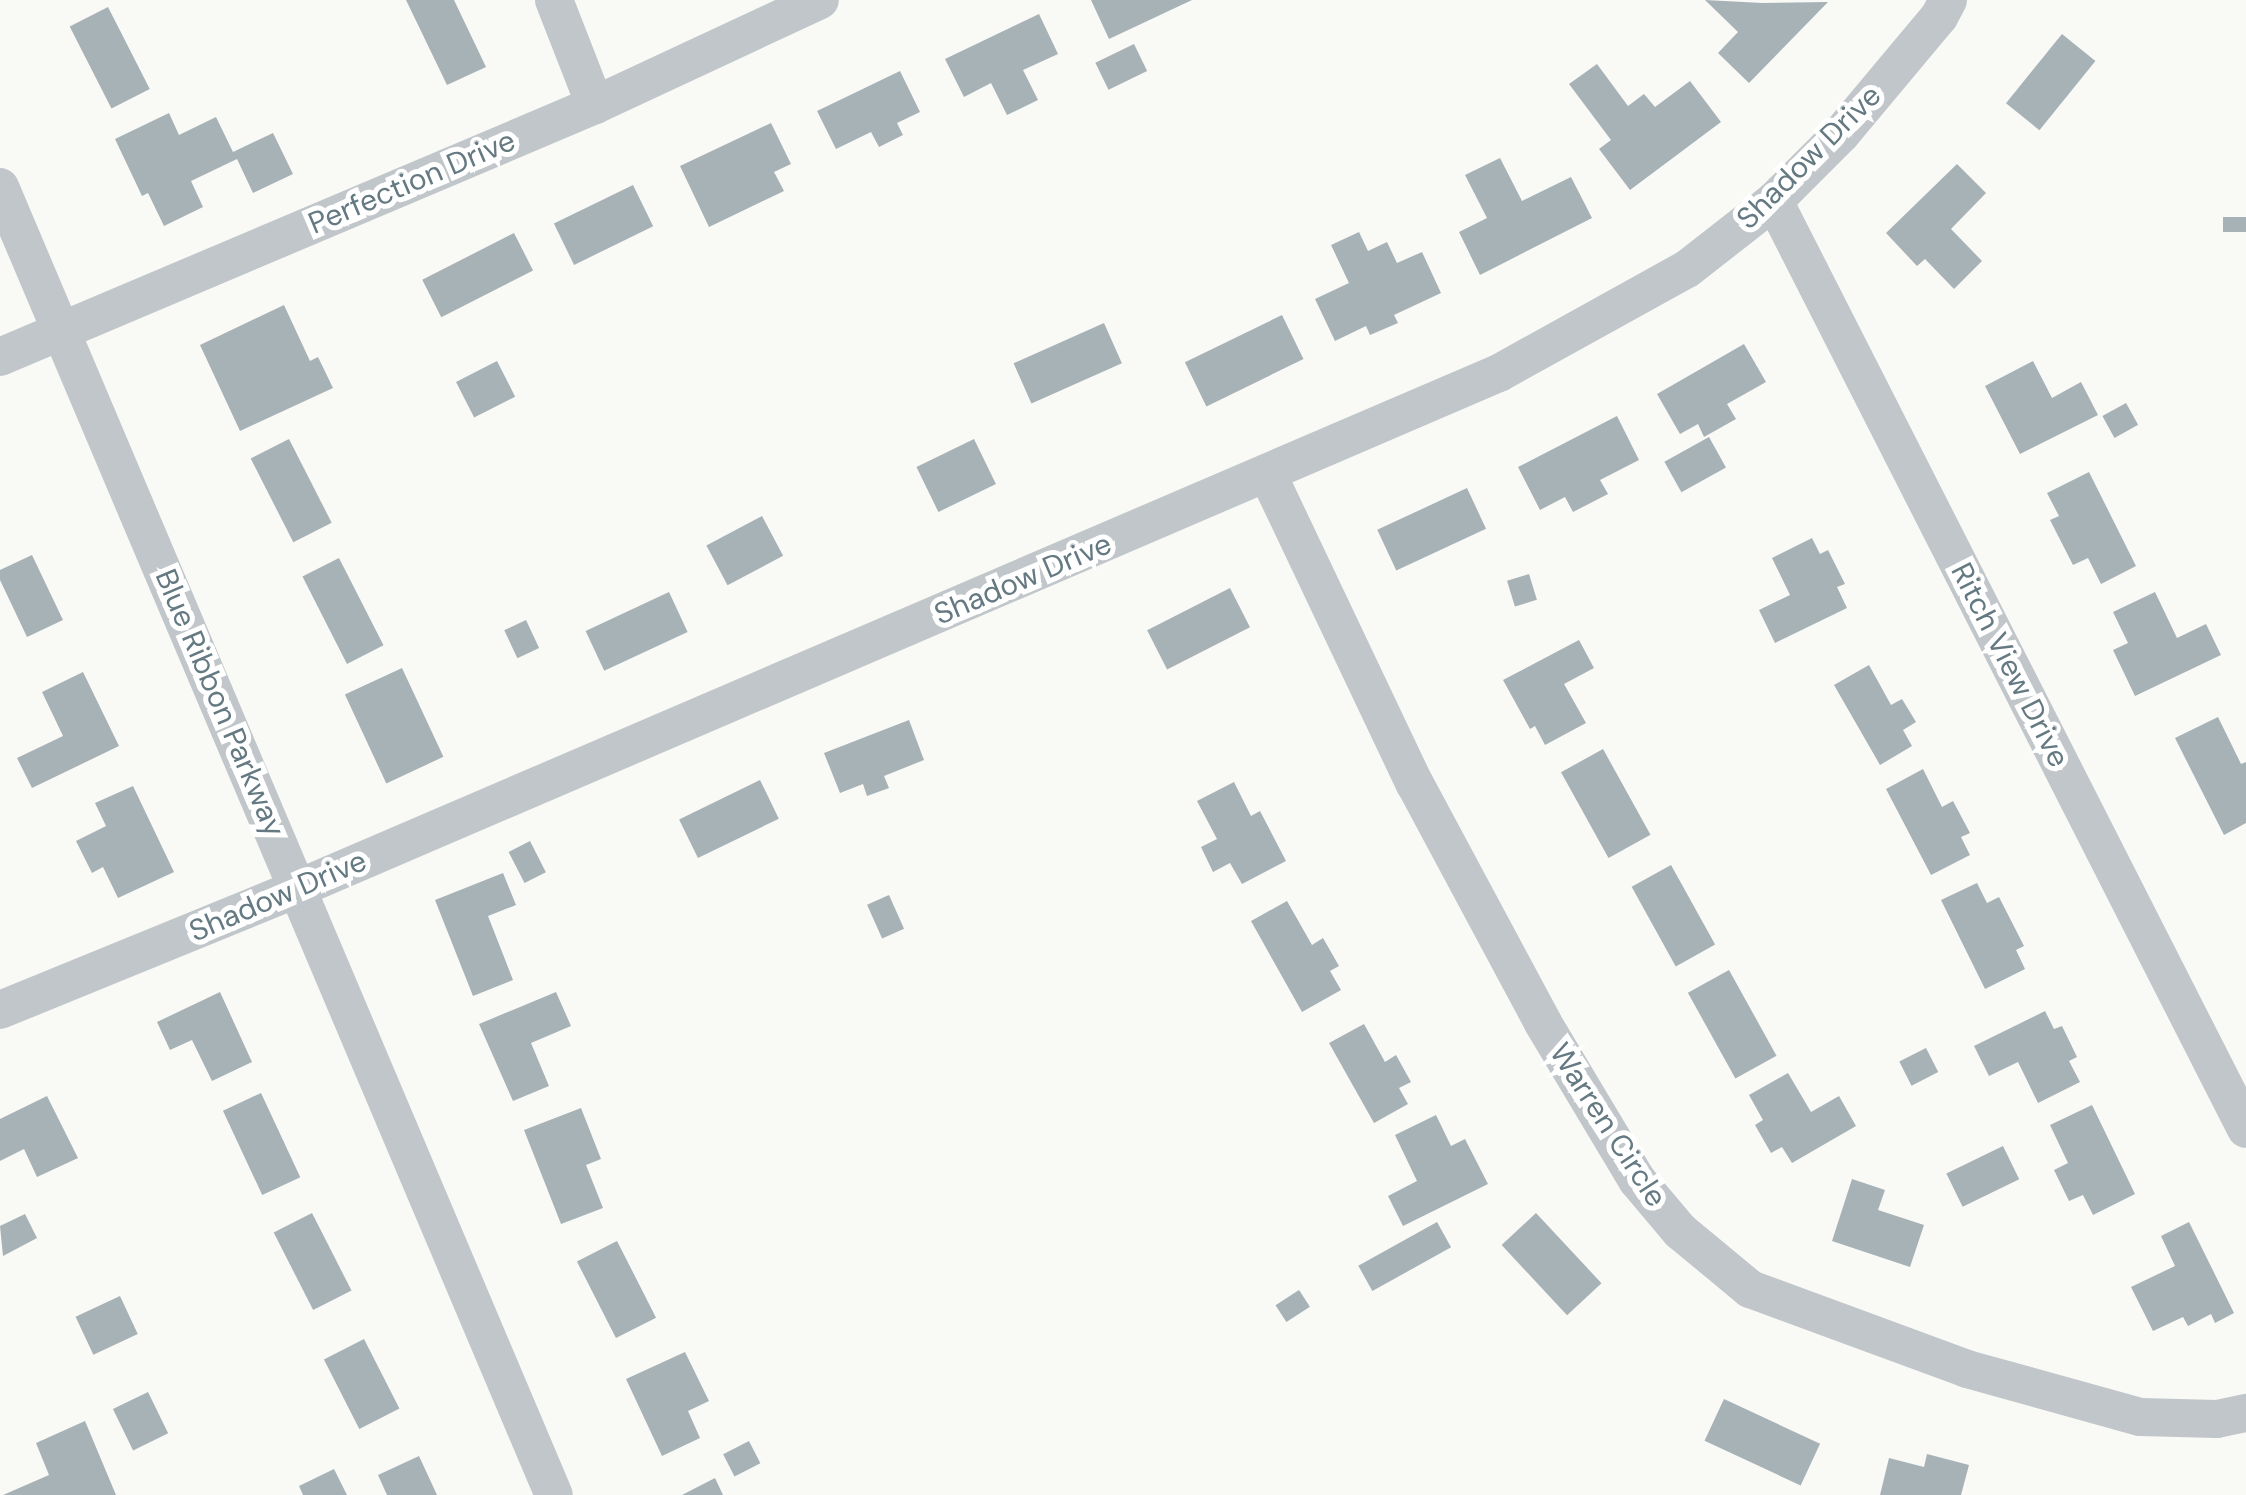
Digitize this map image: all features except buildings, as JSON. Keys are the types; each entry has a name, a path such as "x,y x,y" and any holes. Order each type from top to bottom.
{"street":[{"path":"554,0 595,105"},
{"name":"Perfection Drive","path":"0,357 595,105 820,0"},
{"name":"Shadow Drive","path":"0,1010 299,888 1499,373 1687,270 1774,201 1840,134 1939,18 1948,0"},
{"name":"Blue Ribbon Parkway","path":"0,187 554,1495"},
{"name":"Ritch View Drive","path":"1774,201 2246,1129"},
{"name":"Warren Circle","path":"1267,473 1415,784 1543,1023 1637,1180 1680,1231 1750,1289 1967,1369 2140,1417 2217,1419 2246,1413"}]}
